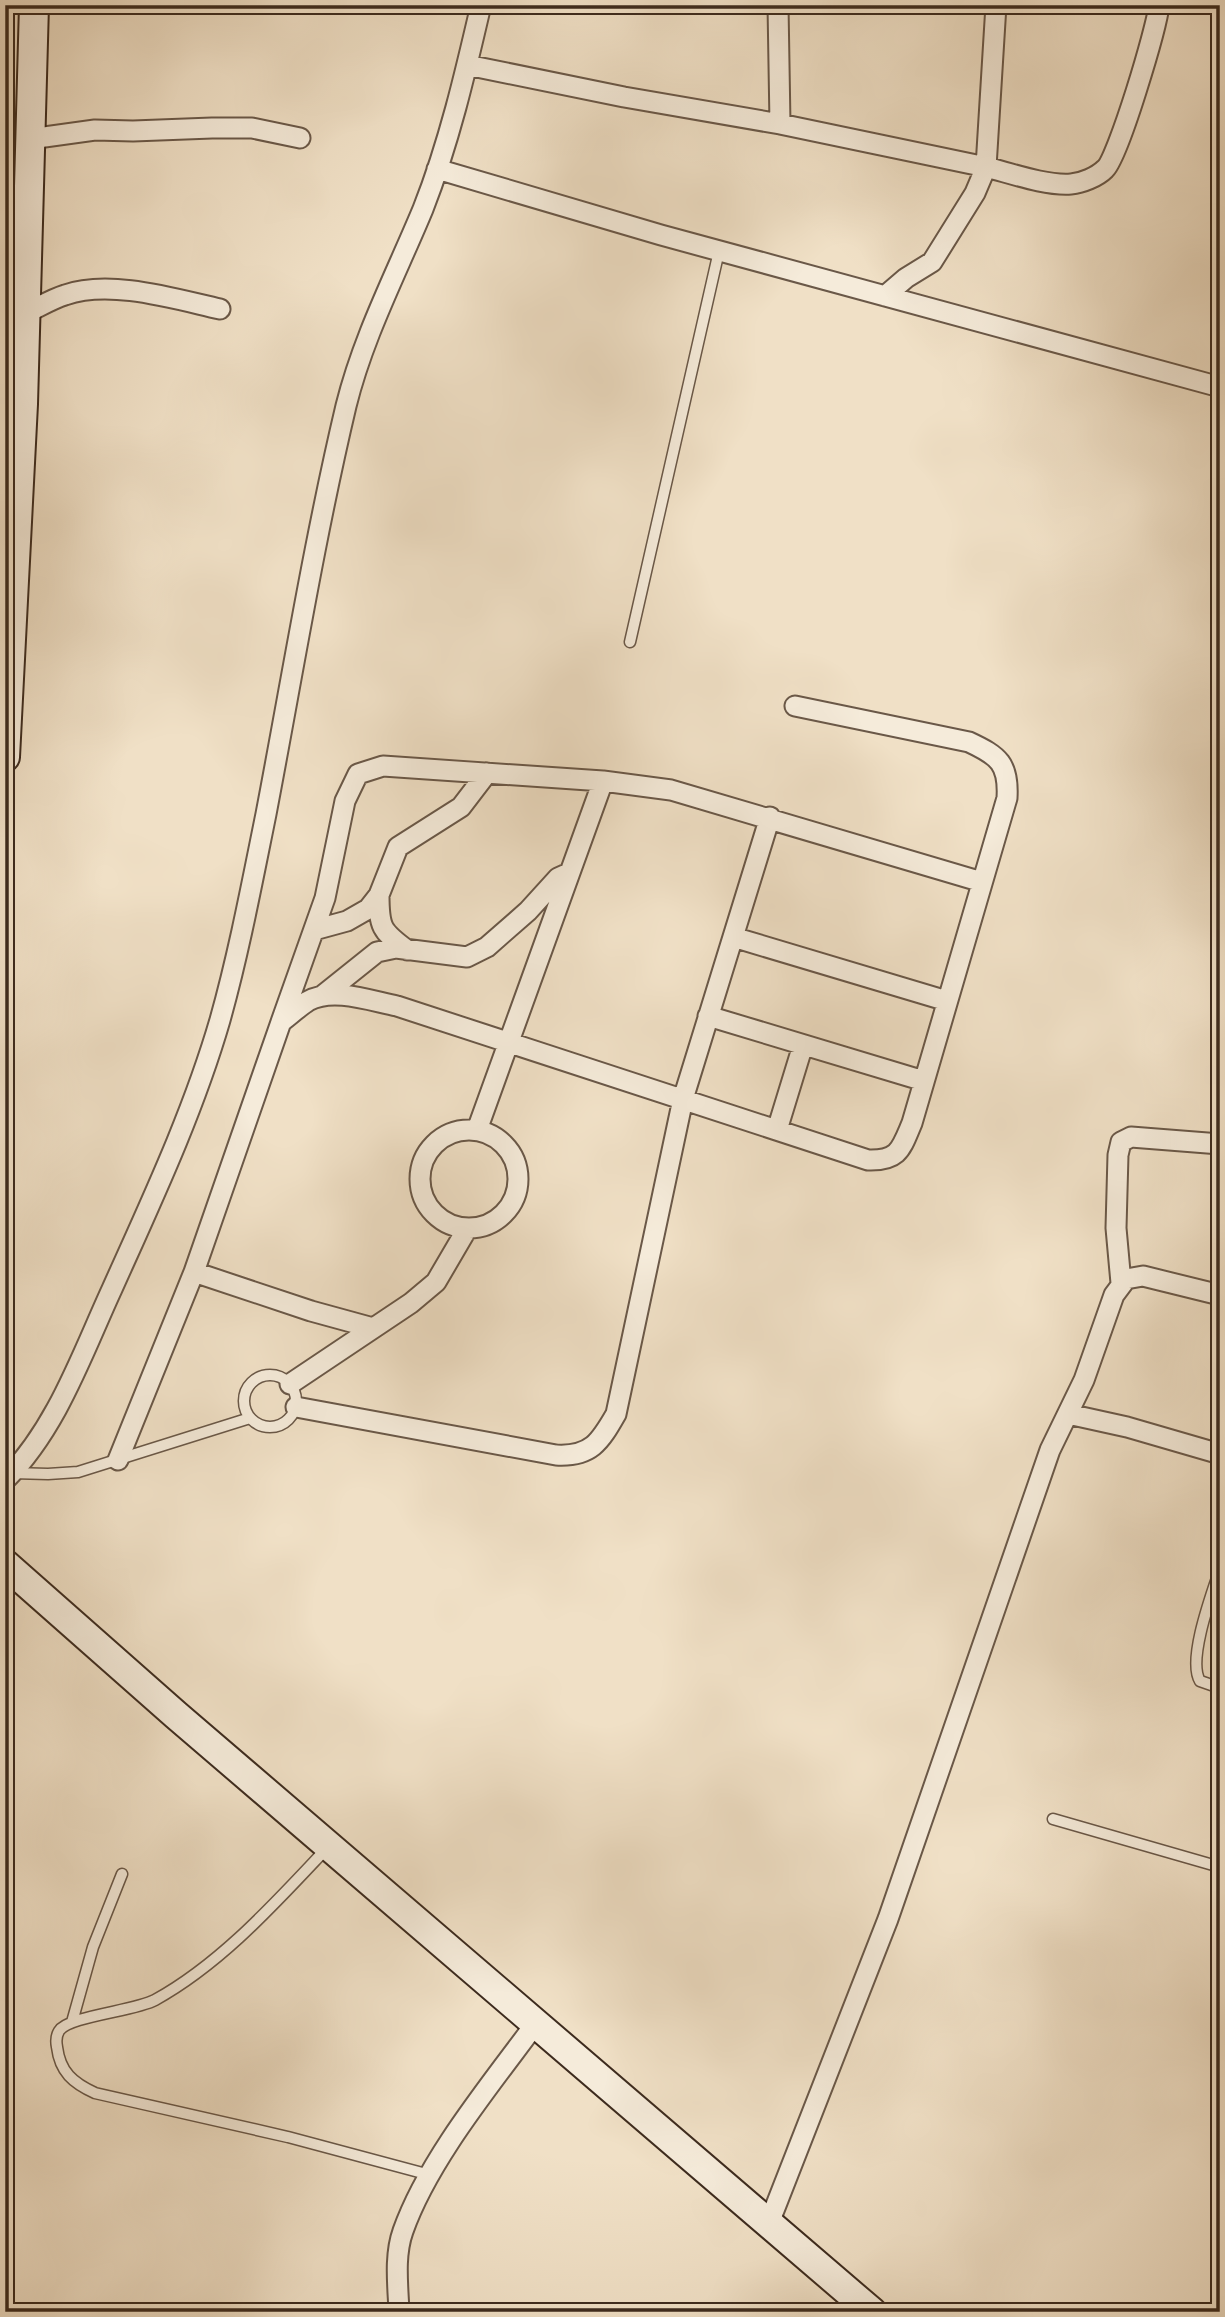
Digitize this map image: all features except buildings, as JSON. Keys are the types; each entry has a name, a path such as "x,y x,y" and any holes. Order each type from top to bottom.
{"street":[{"path":"5,757 23,416 34,5"},
{"path":"8,1477 40,1436 71,1379 152,1198 192,1101 219,1023 239,946 316,544 347,402 363,353 437,169 481,5"},
{"path":"778,5 780,124"},
{"path":"885,296 906,278 932,262 975,193 986,167 996,5"},
{"path":"467,65 624,97 780,124 1058,184 1073,184 1107,168 1117,148 1160,5"},
{"path":"30,139 96,130 212,128 252,128 300,138"},
{"path":"437,169 719,251 1220,387"},
{"path":"26,313 66,294 112,290 152,294 220,309"},
{"path":"322,996 341,996 397,1006 868,1160 894,1157 912,1123 1007,798 1008,781 1004,766 994,754 970,742 795,706"},
{"path":"118,1460 194,1272 314,930 325,898 345,801 358,774 383,766 603,781 671,790 982,882"},
{"path":"314,930 347,921 368,909 379,895 398,847 461,807 486,773"},
{"path":"477,1130 603,781"},
{"path":"296,1406 556,1455 568,1456 584,1452 602,1439 616,1414 683,1099 769,817"},
{"path":"281,1022 309,1001 322,996 377,952 396,948 467,957 487,947 528,911 558,878 569,873"},
{"path":"379,895 379,918 387,935 407,950"},
{"path":"733,937 947,1001"},
{"path":"708,1016 924,1081"},
{"path":"777,1130 803,1045"},
{"path":"477,1130 492,1135 506,1145 515,1159 519,1176 517,1192 510,1208 499,1219 484,1227 467,1229 449,1225 435,1215 424,1200 420,1183 421,1166 429,1150 442,1138 459,1131 477,1130"},
{"path":"1121,1283 1116,1228 1118,1155 1121,1142 1131,1137 1220,1144"},
{"path":"290,1384 436,1282 467,1229"},
{"path":"194,1272 300,1308 373,1328"},
{"path":"769,2223 888,1919 1050,1450 1084,1380 1114,1295 1121,1283 1130,1276 1143,1276 1220,1295"},
{"path":"1068,1415 1127,1427 1220,1454"},
{"path":"5,1564 872,2312"},
{"path":"399,2312 397,2268 402,2233 430,2175 536,2022"}],"lane":[{"path":"630,642 719,251"},
{"path":"265,1375 283,1378 296,1394 296,1406 286,1422 276,1427 267,1427 250,1418 244,1401 245,1392 250,1384 265,1375"},
{"path":"8,1477 78,1472 250,1418"},
{"path":"1220,1569 1195,1670 1200,1681 1220,1688"},
{"path":"1052,1819 1220,1867"},
{"path":"330,1845 276,1902 183,1983 135,2008 72,2022 58,2032 58,2059 66,2074 78,2085 96,2093 288,2137 430,2175"},
{"path":"72,2022 93,1947 122,1874"}]}
